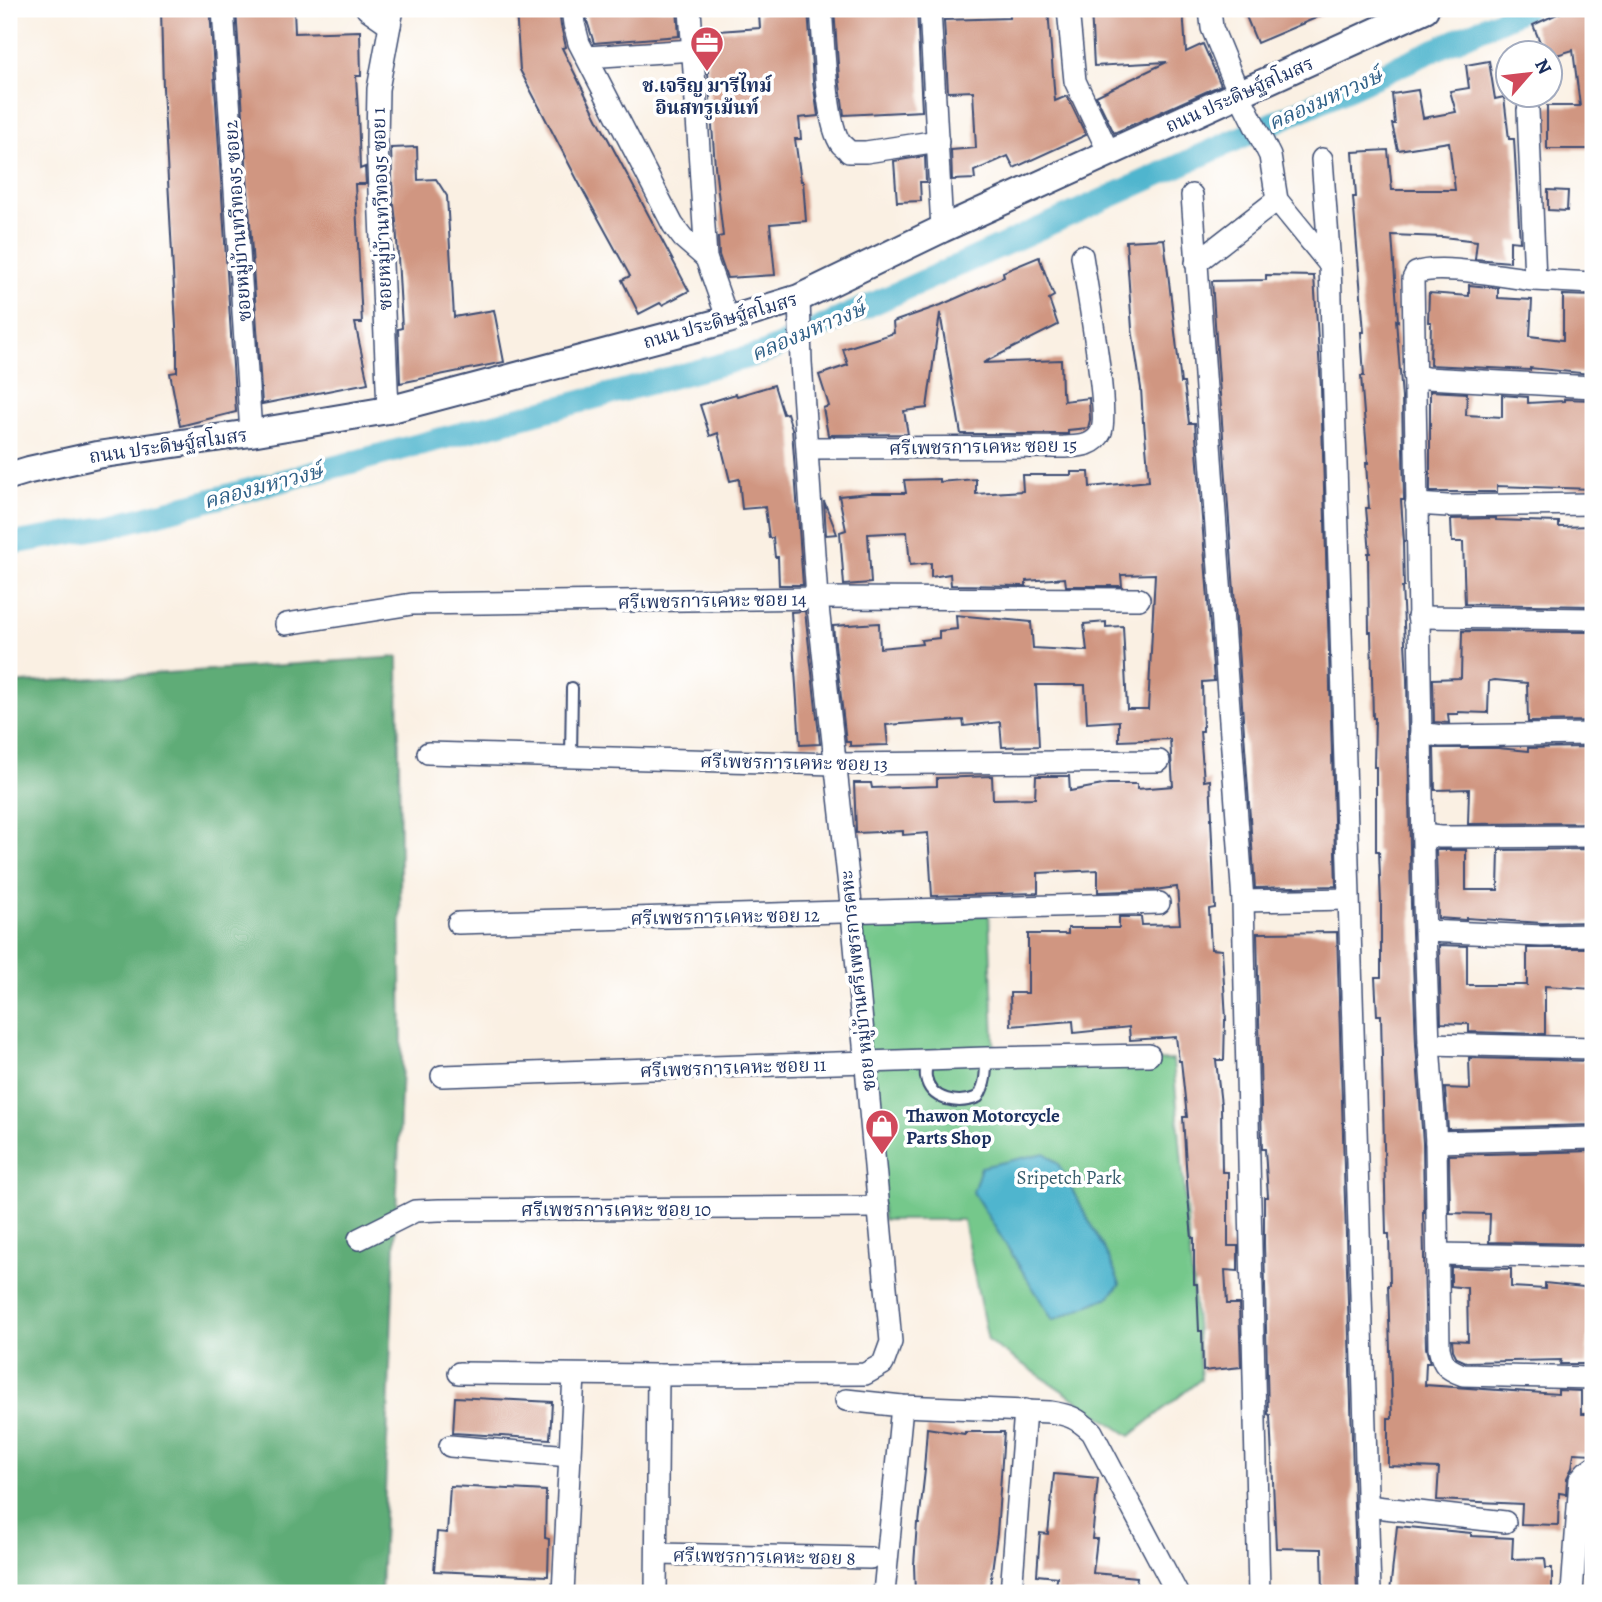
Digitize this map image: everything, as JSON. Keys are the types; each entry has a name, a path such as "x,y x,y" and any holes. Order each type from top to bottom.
{"street":[{"name":"ซอยหมู่บ้านทวีทอง5 ซอย2","path":"223,9 251,433"},
{"path":"367,9 391,17"},
{"path":"572,9 579,43 673,225 683,238 706,258"},
{"path":"690,9 706,258 728,320"},
{"path":"821,9 830,109 842,145 849,152 866,152 938,141"},
{"path":"930,9 942,229"},
{"path":"1068,9 1075,81 1109,153"},
{"path":"1210,9 1212,28 1242,101 1270,156 1277,200 1329,265"},
{"name":"ถนน ประดิษฐ์สโมสร","path":"9,476 97,455 388,410 728,320 799,298 1109,153 1242,101 1425,9"},
{"name":"ซอยหมู่บ้านทวีทอง5 ซอย 1","path":"388,410 376,142 378,89 391,17"},
{"path":"587,57 694,50"},
{"path":"1528,110 1535,280"},
{"path":"1322,159 1329,265 1370,1593"},
{"path":"1192,195 1243,901 1259,1593"},
{"path":"1196,263 1277,200"},
{"name":"ศรีเพชรการเคหะ ซอย 15","path":"808,448 1088,445 1100,435 1103,428 1102,398 1082,256"},
{"path":"1593,283 1445,270 1420,271 1413,279 1423,835 1429,1044 1436,1142 1439,1348 1443,1363 1451,1371 1463,1375 1593,1378"},
{"name":"ซอย หมู่บ้านศรีเพชรการคหะ","path":"458,1373 865,1374 883,1364 891,1342 852,913 817,598 799,336 799,298"},
{"path":"1414,375 1426,378 1593,387"},
{"path":"1416,504 1593,504"},
{"name":"ศรีเพชรการเคหะ ซอย 14","path":"286,624 412,604 817,598 1139,599"},
{"path":"1418,617 1593,619"},
{"path":"1421,733 1441,736 1593,734"},
{"name":"ศรีเพชรการเคหะ ซอย 13","path":"428,753 834,764 1159,761"},
{"path":"1423,835 1593,836"},
{"path":"1243,901 1348,899"},
{"name":"ศรีเพชรการเคหะ ซอย 12","path":"458,923 1159,903"},
{"path":"1426,931 1542,936 1593,935"},
{"path":"1429,1044 1593,1048"},
{"name":"ศรีเพชรการเคหะ ซอย 11","path":"442,1076 1149,1055"},
{"path":"1436,1142 1593,1138"},
{"name":"ศรีเพชรการเคหะ ซอย 10","path":"359,1239 415,1212 439,1210 879,1208"},
{"path":"1438,1254 1593,1257"},
{"path":"563,1593 574,1375"},
{"path":"656,1593 658,1375"},
{"path":"846,1400 902,1406 1025,1410 1067,1414 1078,1419 1092,1432 1177,1593"},
{"path":"884,1593 902,1406"},
{"path":"1011,1593 1025,1410"},
{"path":"450,1446 570,1456"},
{"path":"1572,1593 1580,1479 1593,1467"},
{"path":"1367,1506 1505,1522"},
{"name":"ศรีเพชรการเคหะ ซอย 8","path":"657,1554 870,1558"},
{"path":"1161,1593 1164,1568"}],"lane":[{"path":"571,757 572,688"},
{"path":"927,1060 926,1079 933,1091 942,1098 957,1102 978,1097 986,1079 986,1058"}],"green space":[{"path":"398,657 402,1065 381,1593 9,1593 9,684"},
{"name":"Sripetch Park","path":"989,915 995,1064 1173,1060 1201,1379 1130,1436 988,1341 963,1220 883,1220 850,916"}],"water":[{"path":"1045,1153 1058,1164 1110,1260 1120,1284 1109,1297 1053,1320 973,1192 981,1167"}],"building":[{"path":"161,9 210,9 236,412 180,426 170,373 177,372 177,345"},
{"path":"236,9 294,9 295,33 360,31 361,76 356,76 360,169 365,167 366,184 355,184 362,323 355,323 368,383 262,404"},
{"path":"516,9 559,9 566,47 562,48 689,291 639,314 622,280 630,276 520,70"},
{"path":"585,9 677,9 679,36 594,43"},
{"path":"763,9 808,9 818,116 799,118 801,139 795,139 803,181 806,221 770,224 775,275 727,278 719,255 718,237 723,236 705,32 760,28 759,14 763,13"},
{"path":"834,9 917,9 922,111 844,115"},
{"path":"1010,9 1048,9 1055,101 1067,96 1086,135 1014,168 1008,156 974,171 975,179 952,180 951,150 976,148 973,91 948,92 944,20 1010,18"},
{"path":"1091,9 1183,9 1186,52 1203,44 1221,85 1114,133 1096,96 1167,62 1094,66"},
{"path":"1243,9 1337,9 1257,43"},
{"path":"1568,9 1593,9 1593,149 1547,149 1547,108 1580,106 1573,50 1564,53 1564,38 1538,38 1533,25"},
{"path":"1489,61 1494,108 1505,108 1509,139 1514,139 1520,242 1510,241 1510,262 1475,259 1477,241 1392,235 1402,398 1402,587 1407,679 1411,904 1423,1143 1426,1348 1430,1363 1426,1363 1425,1385 1558,1394 1558,1390 1581,1391 1581,1414 1593,1414 1593,1454 1574,1453 1566,1494 1559,1493 1558,1525 1521,1524 1522,1504 1437,1500 1439,1468 1388,1466 1388,1418 1392,1418 1389,1234 1386,1234 1381,1015 1377,1015 1375,977 1381,977 1381,904 1379,851 1376,851 1375,718 1369,632 1370,553 1366,508 1369,508 1368,463 1361,376 1364,376 1361,332 1364,332 1353,197 1356,197 1353,152 1388,150 1392,190 1455,190 1449,142 1398,150 1392,124 1395,124 1392,94 1418,90 1423,118 1456,112 1450,91 1469,88 1466,65"},
{"path":"417,147 418,180 436,179 447,196 454,317 494,310 504,362 400,383 398,329 402,328 391,148"},
{"path":"925,156 926,182 920,182 921,201 897,202 894,161"},
{"path":"1548,190 1568,191 1567,211 1548,210"},
{"path":"1164,239 1181,383 1184,383 1189,423 1195,423 1214,681 1202,682 1203,731 1200,731 1204,781 1210,780 1212,818 1215,908 1209,909 1211,949 1222,950 1226,1020 1224,1060 1216,1060 1221,1105 1222,1172 1228,1172 1228,1246 1238,1246 1238,1271 1225,1270 1227,1304 1239,1304 1241,1367 1203,1371 1202,1331 1199,1331 1197,1284 1194,1284 1194,1238 1188,1196 1183,1117 1187,1117 1176,1037 1130,1040 1129,1027 1074,1033 1073,1021 1011,1026 1010,993 1028,993 1028,934 1068,934 1068,928 1119,928 1119,917 1141,917 1142,925 1180,924 1177,887 1098,892 1098,870 1038,873 1038,893 932,896 928,833 856,833 854,783 871,783 872,788 937,786 937,778 992,776 993,799 1035,798 1036,776 1069,776 1070,791 1108,784 1137,784 1137,789 1173,786 1170,739 1119,741 1119,721 1087,723 1085,685 1036,685 1039,746 1002,747 1000,722 964,726 963,720 886,725 888,745 850,746 850,742 846,742 833,626 879,623 880,648 922,644 921,640 939,638 939,631 957,629 956,615 1031,622 1033,648 1087,651 1084,624 1106,622 1106,627 1123,626 1127,709 1148,709 1155,574 1121,575 1122,586 1066,586 1065,578 1026,581 1026,586 951,585 950,574 931,577 931,563 910,565 907,532 868,534 871,583 844,585 840,532 846,530 839,496 906,493 904,480 939,479 939,482 976,479 976,494 1023,491 1022,475 1071,475 1071,472 1089,472 1090,487 1149,481 1141,388 1132,329 1126,241"},
{"path":"1039,257 1054,296 1049,299 1058,325 983,363 1061,360 1064,401 1089,398 1088,428 1068,430 1068,434 961,434 940,313 927,408 904,411 908,434 828,435 823,408 829,406 819,375 848,365 843,349 894,333 893,322 941,305 1004,277 1003,272"},
{"path":"1266,275 1314,276 1321,388 1336,886 1255,888 1212,281 1266,280"},
{"path":"1469,285 1498,288 1498,298 1532,300 1530,336 1563,340 1563,295 1593,296 1591,374 1530,368 1430,365 1429,293 1469,296"},
{"path":"774,385 783,414 787,413 792,429 803,585 779,585 778,557 775,557 773,538 769,538 765,507 742,509 739,479 730,481 718,433 710,436 700,405"},
{"path":"1430,391 1467,393 1466,415 1502,417 1502,395 1528,397 1528,403 1564,399 1593,400 1593,489 1497,486 1497,492 1430,492"},
{"path":"824,501 837,534 826,535"},
{"path":"1496,518 1559,522 1559,527 1593,526 1593,606 1465,604 1463,542 1452,542 1451,519"},
{"path":"805,611 820,744 800,745 791,612"},
{"path":"1462,631 1593,632 1590,721 1528,722 1527,683 1495,680 1489,681 1488,713 1458,712 1448,714 1449,723 1434,722 1433,679 1461,678"},
{"path":"1589,747 1589,751 1593,751 1593,823 1468,824 1469,789 1435,790 1434,748 1528,751 1528,748"},
{"path":"1593,849 1593,922 1542,923 1438,918 1436,850 1466,850 1466,890 1498,890 1499,850"},
{"path":"1337,932 1357,1593 1323,1593 1322,1549 1276,1548 1268,1414 1264,1197 1268,1197 1265,1149 1262,1149 1257,933"},
{"path":"1439,945 1467,946 1467,985 1527,985 1527,948 1593,948 1593,989 1545,986 1545,1034 1469,1032 1469,1024 1441,1023"},
{"path":"1469,1058 1593,1061 1593,1125 1448,1129 1445,1088 1470,1089"},
{"path":"1593,1151 1593,1225 1587,1225 1586,1244 1489,1242 1490,1214 1450,1213 1449,1155"},
{"path":"1451,1267 1511,1269 1511,1287 1545,1289 1545,1283 1593,1288 1593,1314 1590,1314 1586,1364 1560,1364 1561,1360 1466,1362 1457,1358 1452,1340 1468,1341 1467,1288 1451,1286"},
{"path":"455,1397 552,1402 550,1439 453,1433"},
{"path":"927,1428 965,1434 1004,1432 997,1534 989,1593 915,1593 917,1523 925,1470"},
{"path":"1054,1474 1098,1478 1092,1539 1097,1539 1093,1573 1137,1577 1135,1593 1056,1593 1057,1577 1037,1575 1040,1533 1048,1534"},
{"path":"450,1486 546,1491 545,1538 549,1539 548,1576 434,1571 437,1532 447,1533"},
{"path":"1397,1526 1471,1533 1471,1536 1513,1538 1512,1559 1545,1558 1546,1568 1552,1568 1552,1593 1392,1593"}],"waterway":[{"name":"คลองมหาวงษ์","path":"9,544 112,526 764,353 1525,9"}],"place":[{"name":"ช.เจริญ มารีไทม์ อินสทรูเม้นท์","path":"707,73"},
{"name":"Thawon Motorcycle Parts Shop","path":"882,1156"}]}
